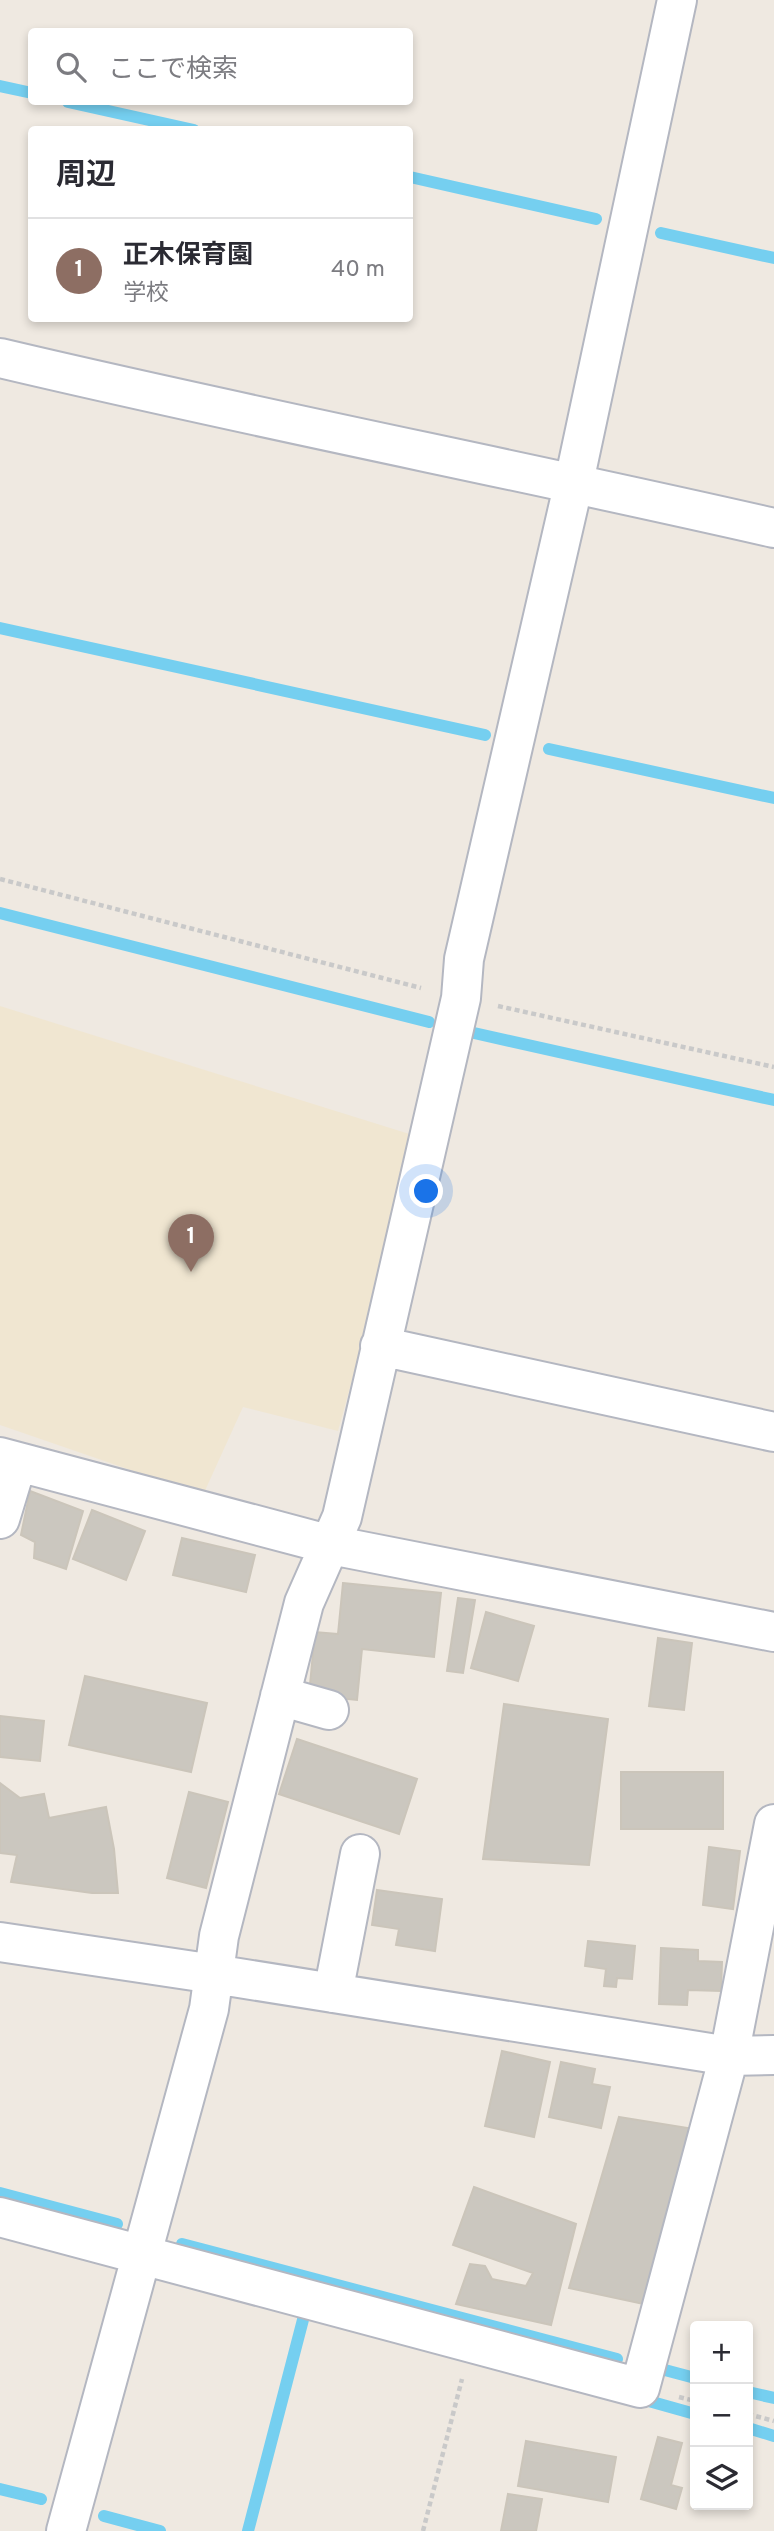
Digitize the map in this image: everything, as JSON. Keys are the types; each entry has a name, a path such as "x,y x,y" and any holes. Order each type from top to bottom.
{"street":[{"path":"66,2531 209,2009 219,1937 304,1603 342,1517 461,998 464,959 574,482 677,0"},
{"path":"0,358 188,402 574,482 774,528"},
{"path":"380,1346 774,1432"},
{"path":"0,1519 9,1460 331,1545 774,1632"},
{"path":"280,1696 329,1710"},
{"path":"0,2217 640,2388 729,2056 774,1824"},
{"path":"334,1993 360,1854"},
{"path":"0,1942 214,1973 729,2056 774,2055"}],"path":[{"path":"0,879 461,998 774,1067"},
{"path":"423,2531 472,2343"},
{"path":"753,2415 774,2421"}],"shaded area":[{"path":"0,1006 419,1137 338,1431 243,1407 203,1495 0,1425"}],"building":[{"path":"30,1491 83,1511 66,1569 34,1558 35,1542 21,1535"},
{"path":"92,1510 145,1531 126,1580 73,1559"},
{"path":"182,1538 255,1555 246,1592 173,1575"},
{"path":"343,1583 441,1593 434,1657 362,1649 357,1700 309,1695 315,1632 338,1634"},
{"path":"458,1598 475,1600 463,1673 447,1671"},
{"path":"486,1612 534,1626 518,1681 471,1668"},
{"path":"658,1638 692,1643 684,1710 649,1706"},
{"path":"85,1676 207,1703 191,1772 69,1745"},
{"path":"504,1704 608,1719 589,1865 483,1859"},
{"path":"0,1716 44,1721 40,1761 0,1757"},
{"path":"297,1739 417,1779 399,1834 279,1794"},
{"path":"621,1772 723,1772 723,1829 621,1829"},
{"path":"0,1783 20,1798 44,1794 49,1818 106,1807 114,1849 118,1893 92,1893 11,1882 17,1855 0,1853"},
{"path":"189,1792 228,1802 206,1888 167,1878"},
{"path":"709,1847 740,1851 733,1909 703,1905"},
{"path":"377,1890 442,1899 435,1951 396,1945 399,1929 372,1925"},
{"path":"588,1941 635,1946 632,1979 617,1978 616,1987 604,1986 606,1969 585,1966"},
{"path":"661,1948 698,1950 698,1961 722,1962 721,1991 688,1990 687,2005 659,2004"},
{"path":"502,2051 550,2062 534,2137 485,2126"},
{"path":"561,2062 595,2069 592,2084 610,2087 601,2128 549,2117"},
{"path":"619,2117 694,2129 644,2304 569,2288"},
{"path":"474,2187 576,2224 551,2325 456,2304 470,2264 485,2266 492,2279 526,2286 533,2273 453,2245"},
{"path":"658,2437 682,2443 671,2485 682,2488 676,2509 641,2499"},
{"path":"526,2441 616,2457 608,2502 518,2486"},
{"path":"508,2494 542,2499 536,2531 501,2531"}],"waterway":[{"path":"0,86 28,92"},
{"path":"82,105 176,126"},
{"path":"413,178 596,219"},
{"path":"661,233 774,258"},
{"path":"0,628 485,735"},
{"path":"549,749 774,798"},
{"path":"0,913 429,1022"},
{"path":"474,1033 774,1100"},
{"path":"0,2193 117,2224"},
{"path":"182,2244 617,2359"},
{"path":"248,2531 305,2312"},
{"path":"661,2369 690,2377"},
{"path":"753,2393 774,2398"},
{"path":"638,2398 690,2413"},
{"path":"753,2430 774,2436"},
{"path":"0,2489 41,2499"},
{"path":"104,2516 160,2531"}],"place":[{"name":"正木保育園","path":"191,1272"}]}
